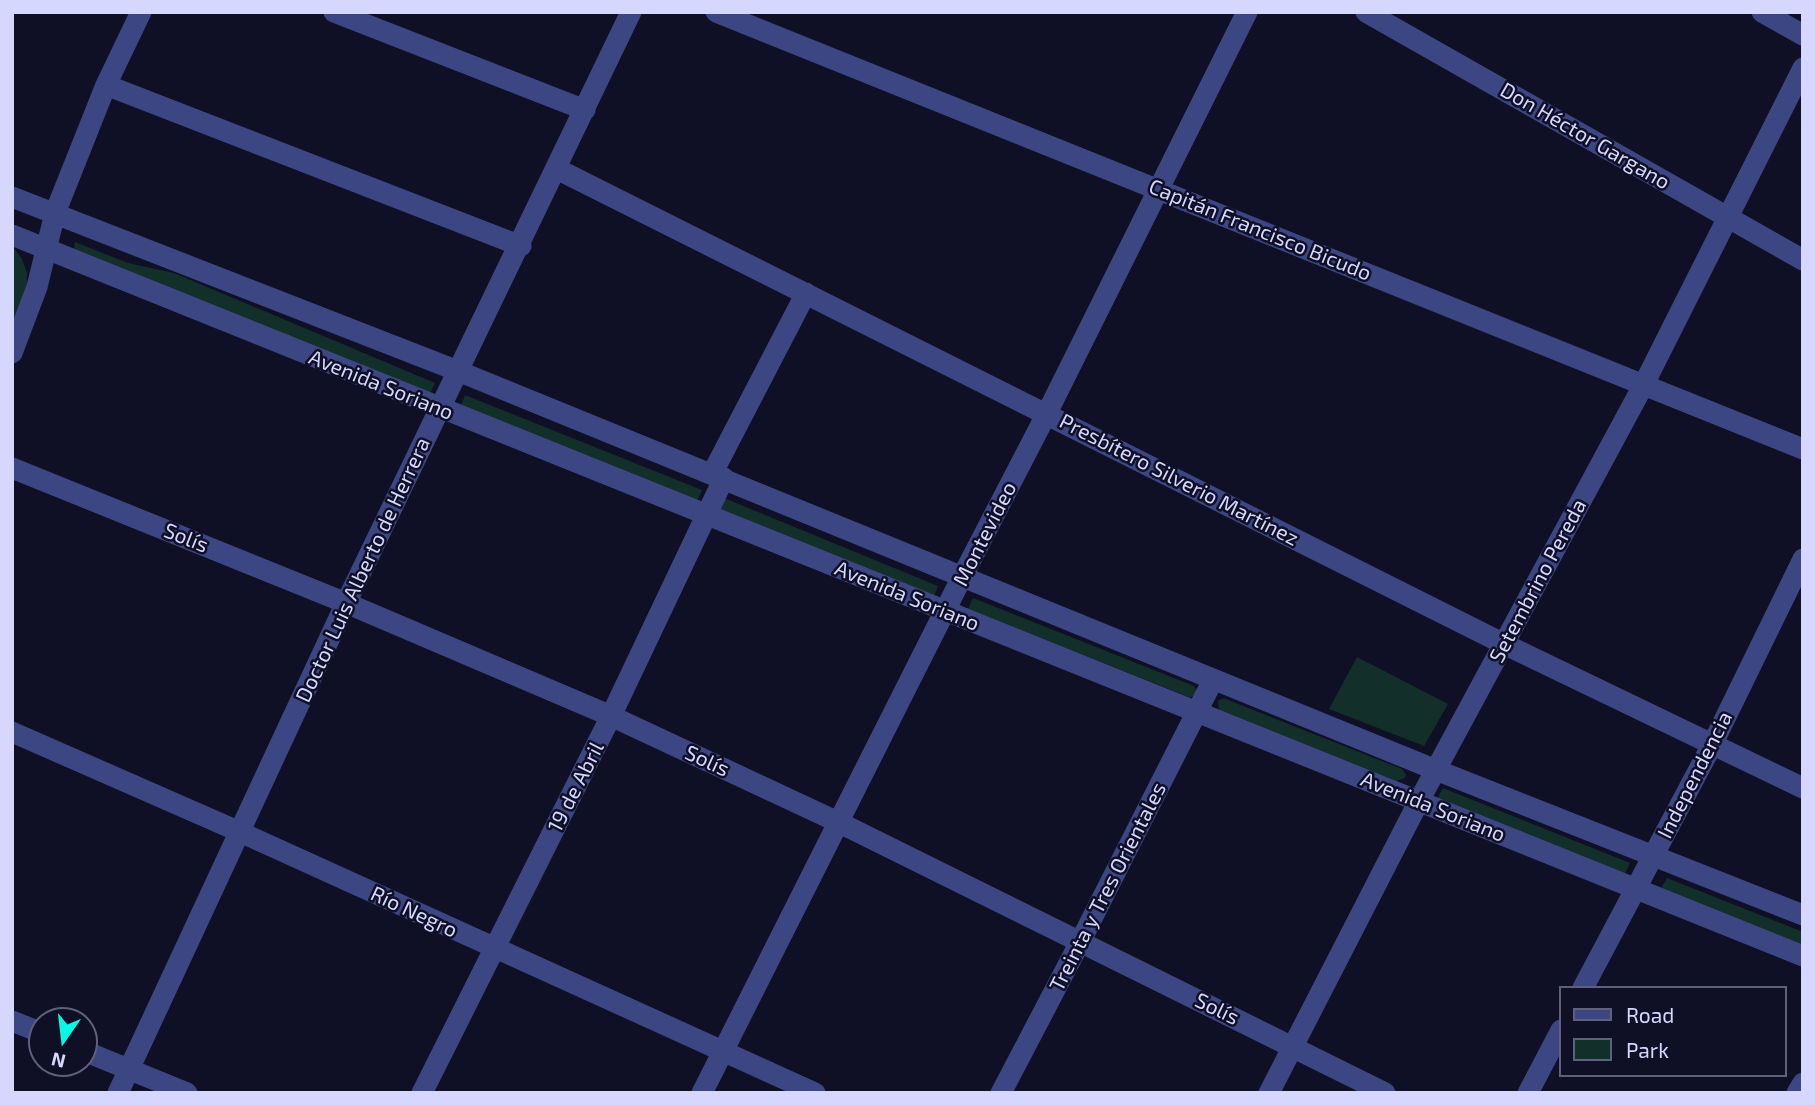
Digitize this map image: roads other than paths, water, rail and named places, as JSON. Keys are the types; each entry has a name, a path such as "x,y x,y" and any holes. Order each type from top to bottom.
{"street":[{"path":"12,353 37,287 55,213 106,85 141,12"},
{"path":"334,12 585,110"},
{"name":"Doctor Luis Alberto de Herrera","path":"118,1093 346,603 631,12"},
{"name":"Capitán Francisco Bicudo","path":"716,12 1803,449"},
{"name":"Montevideo","path":"702,1093 1247,12"},
{"name":"Don Héctor Gargano","path":"1366,12 1803,260"},
{"path":"1762,12 1803,35"},
{"name":"Setembrino Pereda","path":"1269,1093 1419,801 1644,384 1803,68"},
{"path":"106,85 520,246"},
{"name":"Presbítero Silverio Martínez","path":"557,169 1504,644 1803,788"},
{"name":"Avenida Soriano","path":"12,197 458,371 1436,771 1654,854 1803,915"},
{"name":"Avenida Soriano","path":"12,235 1803,956"},
{"name":"19 de Abril","path":"422,1093 611,716 707,515 718,476 806,293"},
{"name":"Solís","path":"12,468 346,603 611,716 840,822 1385,1093"},
{"name":"Independencia","path":"1585,986 1713,743 1803,559"},
{"name":"Treinta y Tres Orientales","path":"1001,1093 1213,680"},
{"name":"Río Negro","path":"12,732 240,832 815,1093"},
{"path":"1528,1093 1560,1032"},
{"path":"98,1057 187,1093"},
{"path":"1797,1093 1803,1083"}]}
